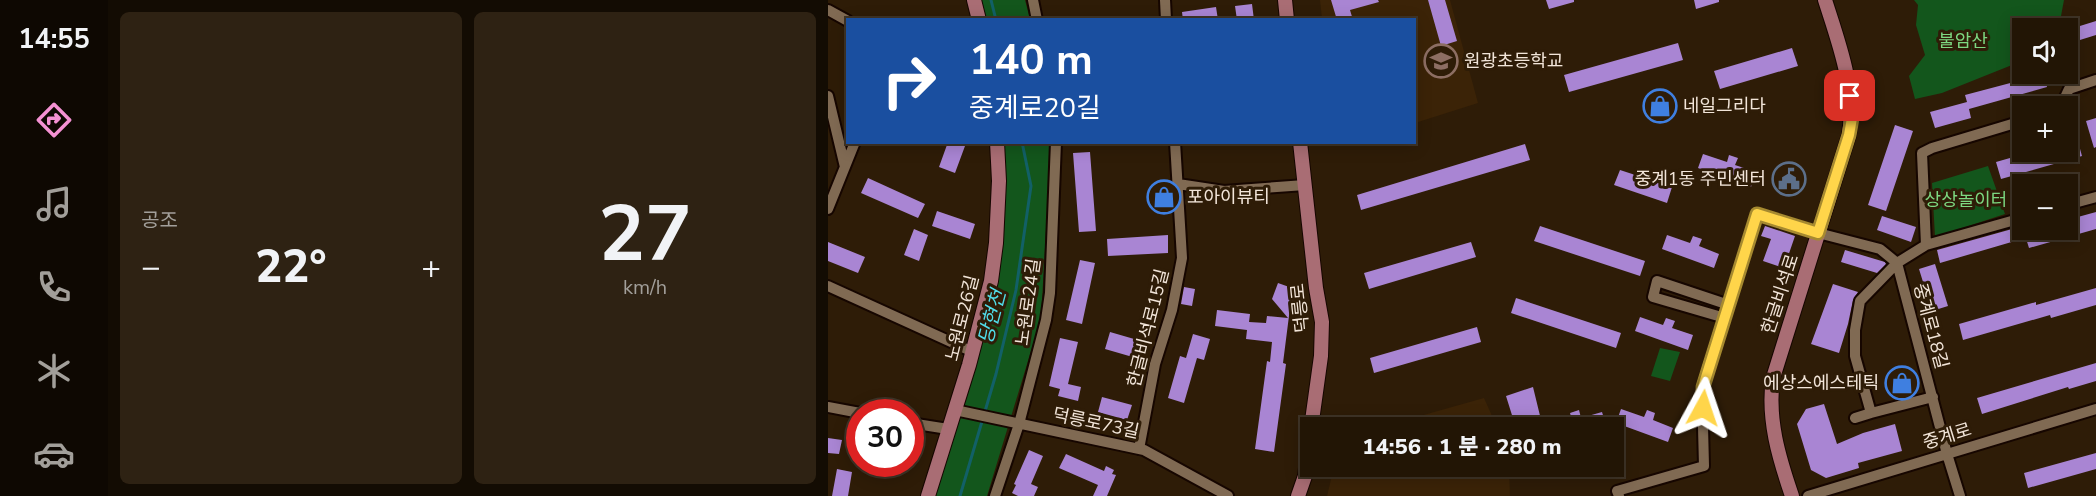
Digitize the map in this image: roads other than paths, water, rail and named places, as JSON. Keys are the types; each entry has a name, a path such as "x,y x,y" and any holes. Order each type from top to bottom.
{"main road":[{"path":"974,0 978,18"},
{"path":"1285,0 1287,18"},
{"name":"한글비석로","path":"1792,496 1781,463 1773,424 1772,387 1780,354 1849,135 1852,118 1848,74 1825,0"},
{"name":"노원로26길","path":"928,496 973,352 988,294 995,257 999,181 997,144"},
{"name":"덕릉로","path":"1300,144 1322,322 1321,356 1313,417"},
{"name":"덕릉로","path":"1298,496 1305,477"}],"street":[{"path":"1032,0 1036,18"},
{"path":"1165,0 1166,18"},
{"path":"828,10 846,20"},
{"path":"2066,96 2069,89 2096,80"},
{"path":"828,96 845,167"},
{"path":"1926,245 1922,153 2012,124"},
{"path":"828,209 854,144"},
{"name":"노원로24길","path":"995,496 1019,424 1035,367 1047,311 1056,144"},
{"name":"한글비석로15길","path":"1139,449 1155,364 1172,310 1182,258 1175,144"},
{"path":"1178,184 1224,190 1305,185"},
{"path":"2078,202 2096,197"},
{"name":"중계로18길","path":"1729,305 1757,214 1880,249 1897,263 1960,496"},
{"path":"1897,263 1926,245 2012,221"},
{"name":"중계로18길","path":"1897,263 1860,301 1855,330 1855,356 1871,413 1933,397"},
{"path":"1618,496 1617,491 1704,466 1702,388 1725,318 1729,305 1658,281 1653,297 1725,318"},
{"path":"828,286 973,352"},
{"path":"828,408 846,411"},
{"name":"중계로","path":"1808,496 2096,409"},
{"name":"덕릉로73길","path":"955,410 1144,450 1228,496"},
{"path":"1855,418 1871,413"},
{"path":"924,425 948,429"}],"waterway":[{"name":"당현천","path":"991,0 996,18"},
{"name":"당현천","path":"960,496 996,374 1016,290 1031,186 1022,144"}],"place":[{"name":"원광초등학교","path":"1441,61"},
{"name":"네일그리다","path":"1660,106"},
{"name":"중계1동 주민센터","path":"1789,179"},
{"name":"포아이뷰티","path":"1164,197"},
{"name":"에상스에스테틱","path":"1902,383"}],"park label":[{"name":"불암산","path":"1963,41"},
{"name":"상상놀이터","path":"1966,200"}]}
